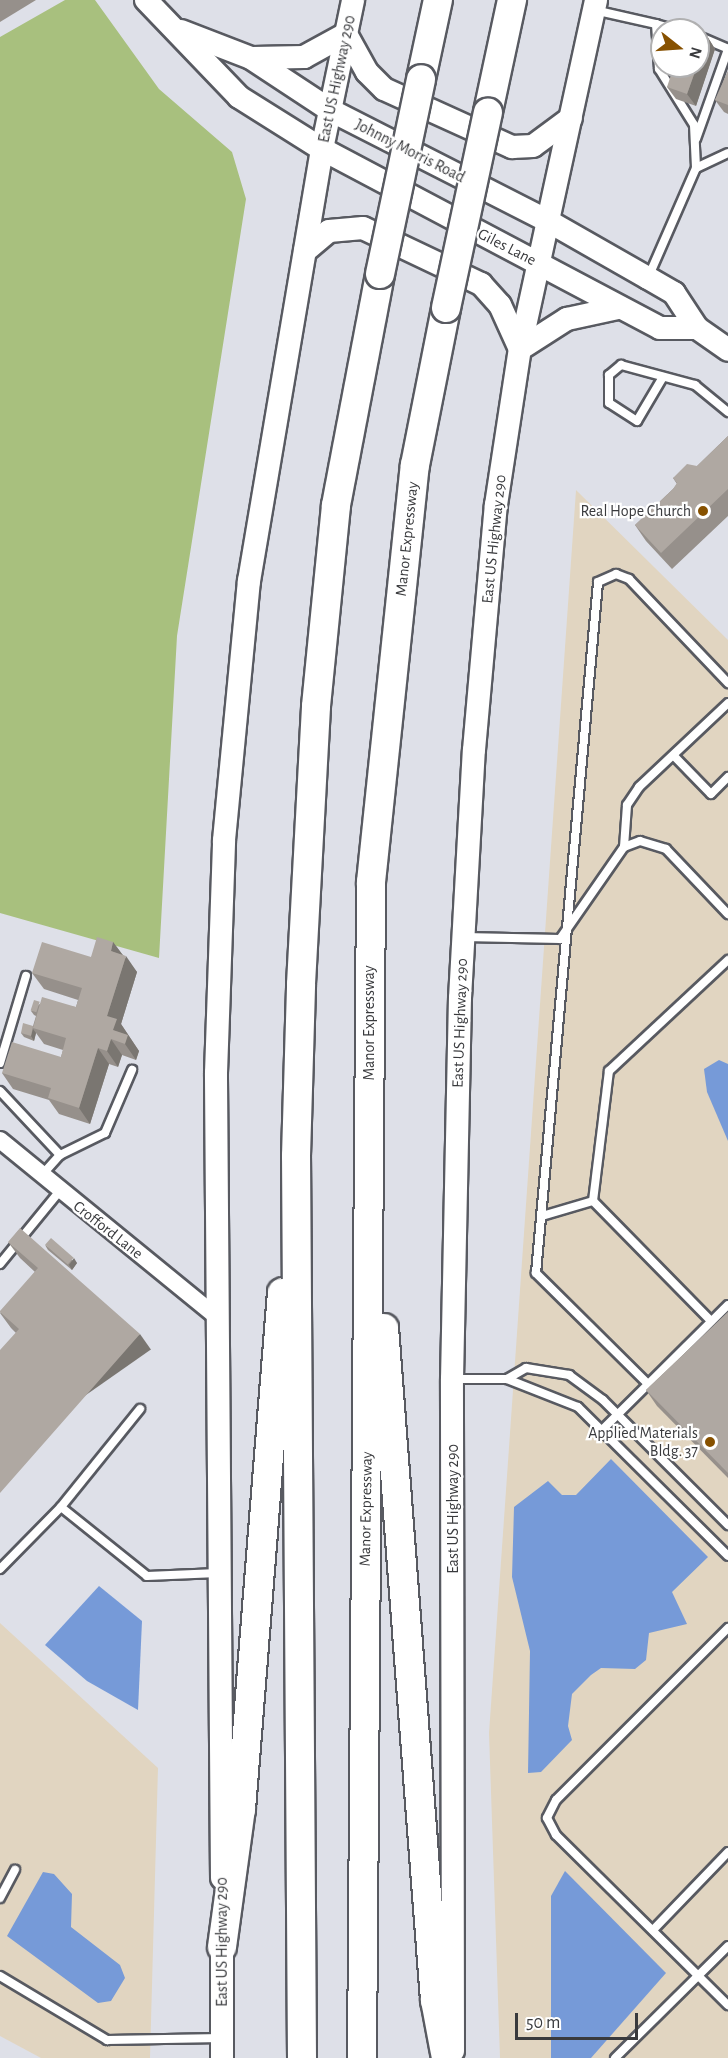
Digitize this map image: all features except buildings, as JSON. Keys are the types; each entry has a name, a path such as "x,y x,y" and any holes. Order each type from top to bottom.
{"highway":[{"path":"302,2058 296,1156 319,682 336,505 380,274 438,0"},
{"name":"Manor Expressway","path":"362,2058 372,882 415,465 512,0"},
{"path":"222,1947 241,1809 264,1461 296,1156"},
{"path":"370,1190 435,2000 446,2058"}],"main road":[{"name":"Johnny Morris Road","path":"146,0 239,97 322,149"},
{"name":"East US Highway 290","path":"222,2048 216,1072 224,840 249,581 322,149 353,0"},
{"name":"East US Highway 290","path":"453,2058 452,1379 464,936 496,505 520,350 595,5"},
{"name":"Johnny Morris Road","path":"177,30 251,58 330,110 548,221"},
{"path":"251,58 304,57 346,34 367,72 384,89 512,147 533,146 571,118"},
{"name":"Giles Lane","path":"322,149 539,263 618,308 660,328 697,328"},
{"path":"548,221 674,293 697,328 728,350"},
{"path":"305,251 329,231 363,228 482,284 500,305 520,350 567,319 618,308"}],"street":[{"name":"Crofford Lane","path":"0,1140 59,1192 218,1318"}],"lane":[{"path":"595,5 650,22"},
{"path":"695,142 728,49 710,41"},
{"path":"648,278 696,168 693,124 665,78"},
{"path":"696,168 728,153"},
{"path":"663,377 637,421 609,403 609,375 621,365 695,385 728,412"},
{"path":"648,1384 536,1273 569,930 598,582 616,574 629,579 728,683"},
{"path":"464,936 554,941 569,930 624,847 627,804 728,703"},
{"path":"674,756 711,794 728,777"},
{"path":"624,847 639,841 666,849 728,914"},
{"path":"593,1201 609,1071 728,960"},
{"path":"0,1063 26,976"},
{"path":"41,1176 60,1155 105,1133 132,1070"},
{"path":"0,1091 60,1155"},
{"path":"0,1264 59,1192"},
{"path":"542,1216 593,1201"},
{"path":"593,1201 711,1321"},
{"path":"602,1430 728,1305"},
{"path":"452,1379 507,1379 526,1368 556,1371 580,1382 618,1415 728,1525"},
{"path":"507,1379 522,1389 562,1399 602,1430 728,1556"},
{"path":"0,1569 61,1507 140,1409"},
{"path":"61,1507 147,1576 219,1573"},
{"path":"728,1628 556,1800 547,1818 556,1835 728,2005"},
{"path":"653,1930 728,1852"},
{"path":"0,1898 15,1870"},
{"path":"615,2058 728,1946"},
{"path":"0,1976 106,2040 222,2048"}],"shaded area":[{"path":"576,490 728,640 728,2058 500,2058 489,1733"},
{"path":"0,1623 158,1768 150,2058 41,2058 0,2036"}],"green space":[{"path":"65,0 95,0 159,89 232,152 246,199 177,636 159,958 0,913 0,37"}],"water":[{"path":"719,1060 728,1064 728,1141 707,1092 704,1069"},
{"path":"611,1459 708,1557 672,1592 687,1624 649,1633 646,1660 635,1669 601,1668 591,1675 572,1694 568,1726 572,1740 541,1772 528,1773 530,1651 512,1577 514,1507 548,1481 562,1495 576,1495"},
{"path":"99,1586 142,1621 138,1710 87,1681 45,1645"},
{"path":"565,1871 666,1973 591,2058 551,2058 551,1896"},
{"path":"43,1872 54,1874 72,1894 71,1927 120,1965 125,1978 111,2001 98,2003 7,1936"}],"place":[{"name":"Real Hope Church","path":"703,511"},
{"name":"Applied Materials Bldg. 37","path":"710,1442"}]}
